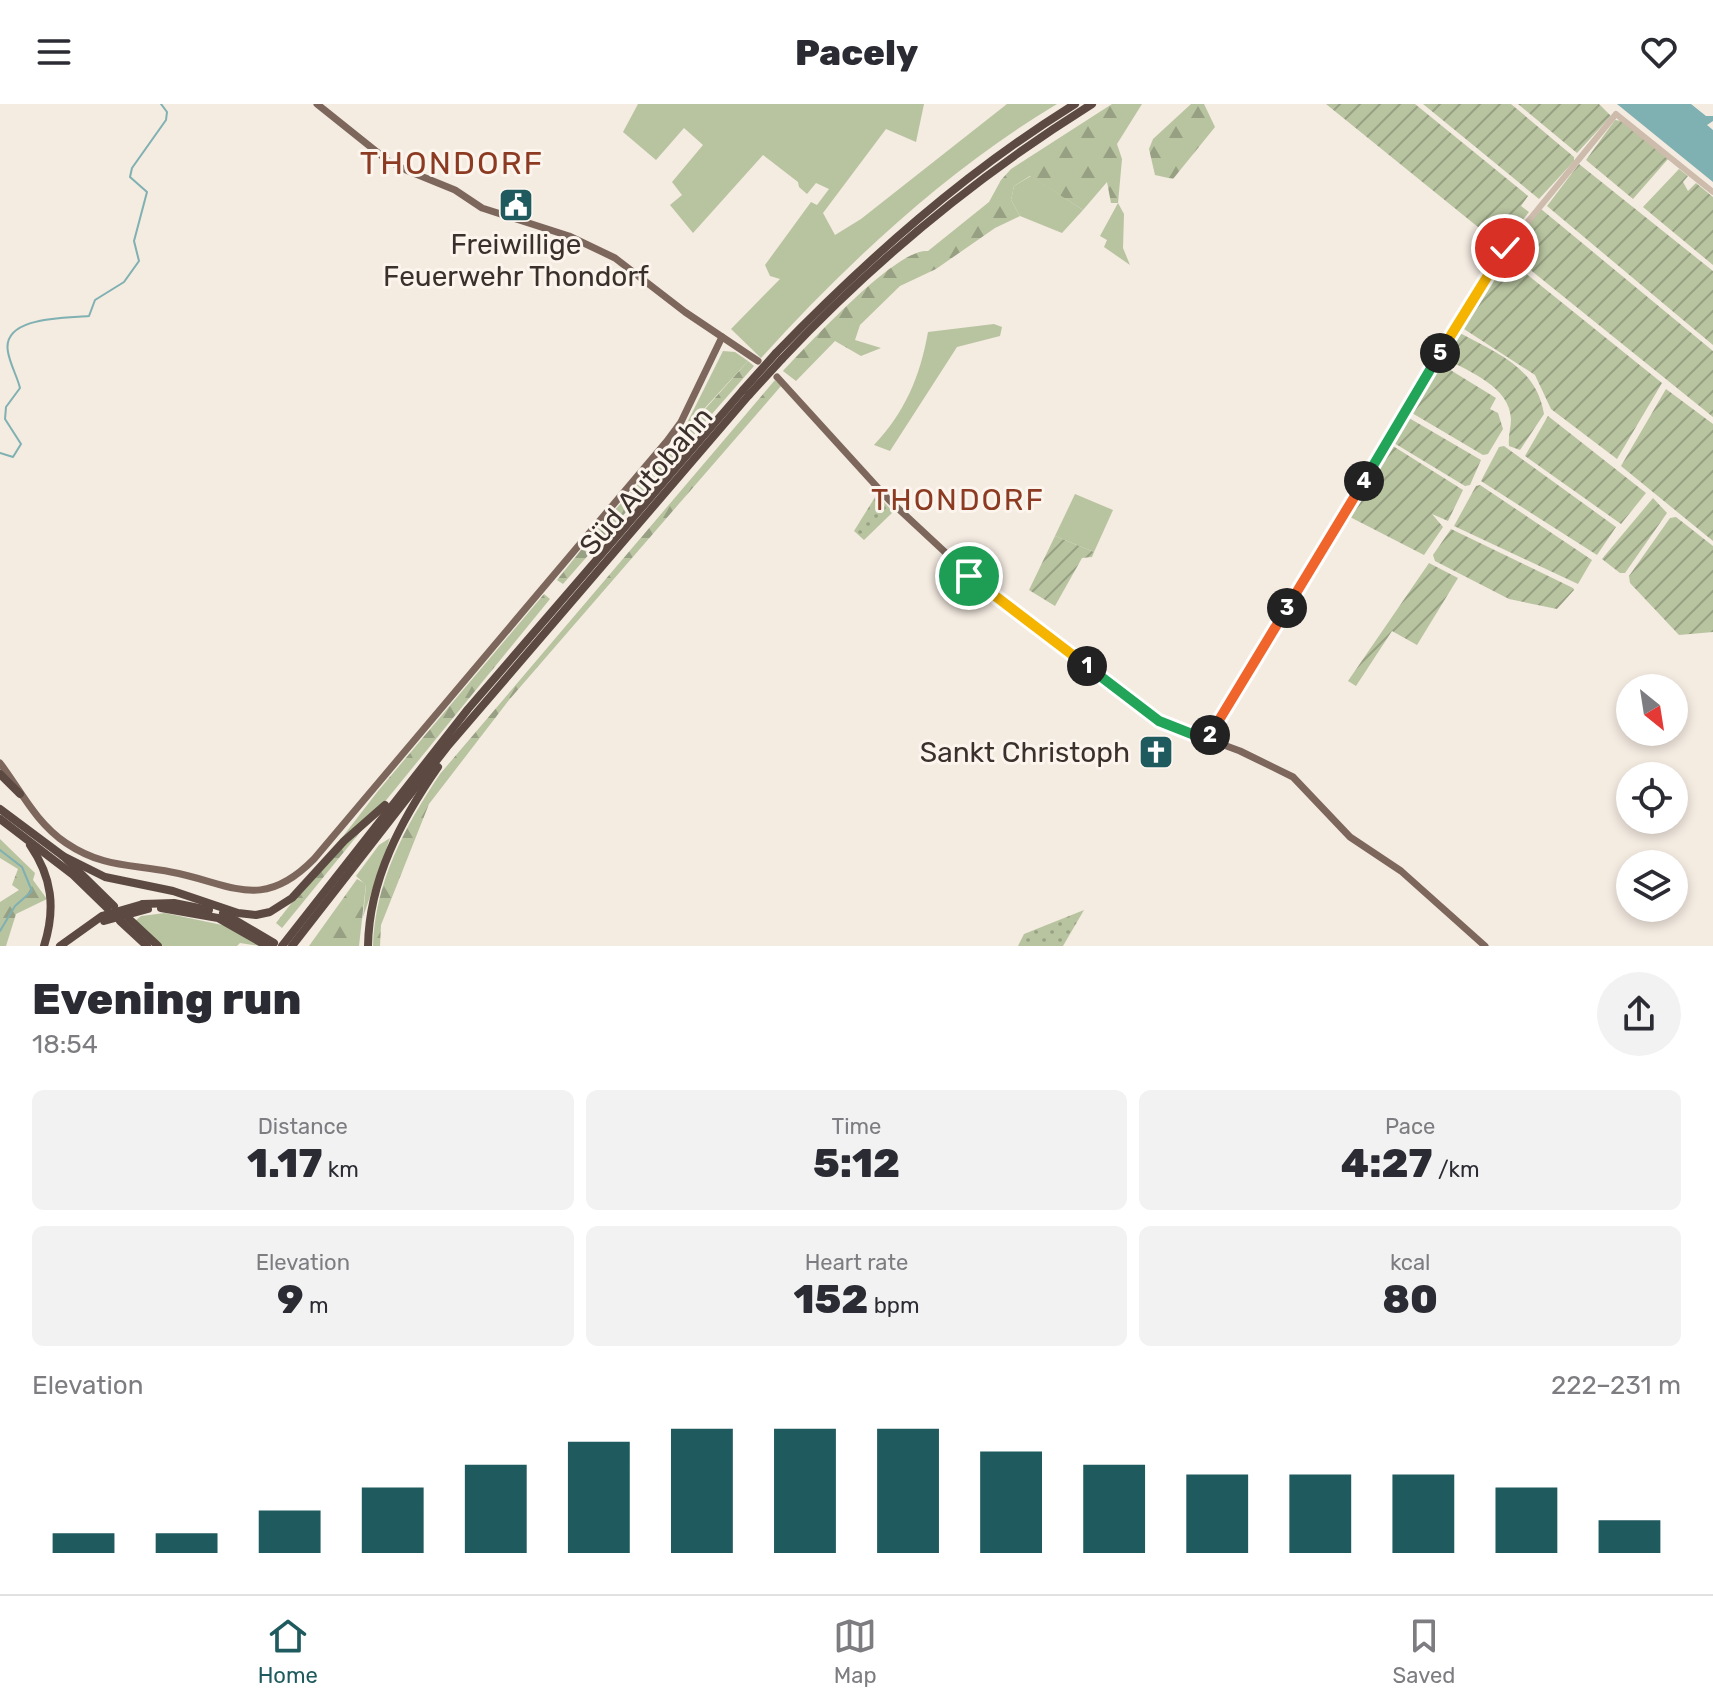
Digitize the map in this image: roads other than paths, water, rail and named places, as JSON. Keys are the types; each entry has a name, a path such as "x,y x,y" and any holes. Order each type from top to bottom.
{"highway":[{"name":"Süd Autobahn","path":"294,939 401,791 779,356 910,225 979,169 1075,104"},
{"name":"Süd Autobahn","path":"779,356 948,204 1017,152 1092,104"},
{"name":"Süd Autobahn","path":"274,945 294,939 447,747 746,392"},
{"path":"368,946 373,899 386,858 447,747"},
{"path":"0,774 20,794"},
{"path":"0,809 63,856 105,877 173,891 213,906 256,915 281,906 344,841 401,791"},
{"path":"0,819 72,874 107,913"},
{"path":"25,837 45,869 51,890 51,921 44,946"},
{"path":"63,856 107,913"},
{"path":"60,946 107,913 174,903 224,914"},
{"path":"146,906 188,910 218,918 274,945"},
{"path":"213,906 274,945"},
{"path":"66,946 107,913"},
{"path":"147,946 124,920 158,946"}],"main road":[{"path":"317,104 387,160 455,190 482,208 597,248 758,361"},
{"path":"0,763 20,794 54,834 105,863 125,868 169,871 242,891 268,888 292,877 314,859 667,441 681,422 722,337"},
{"path":"777,377 889,500 977,584 1142,710 1168,725 1240,751 1302,784 1350,837 1401,871 1485,946"}],"street":[{"path":"1207,740 1498,258 1616,114 1713,192"}],"water":[{"path":"1617,104 1691,104 1706,116 1713,116 1713,121 1707,125 1713,130 1713,182"}],"waterway":[{"path":"0,453 13,457 21,444 5,419 6,407 20,388 8,352 9,340 15,331 38,321 89,316 95,300 124,282 139,261 134,241 147,192 130,177 132,168 166,120 167,112 161,104"},
{"path":"0,850 22,867 32,891 15,906 0,931"}],"place":[{"name":"Freiwillige Feuerwehr Thondorf","path":"516,205"},
{"name":"Sankt Christoph","path":"1156,752"}],"district":[{"name":"THONDORF","path":"452,163"},
{"name":"THONDORF","path":"958,500"}]}
